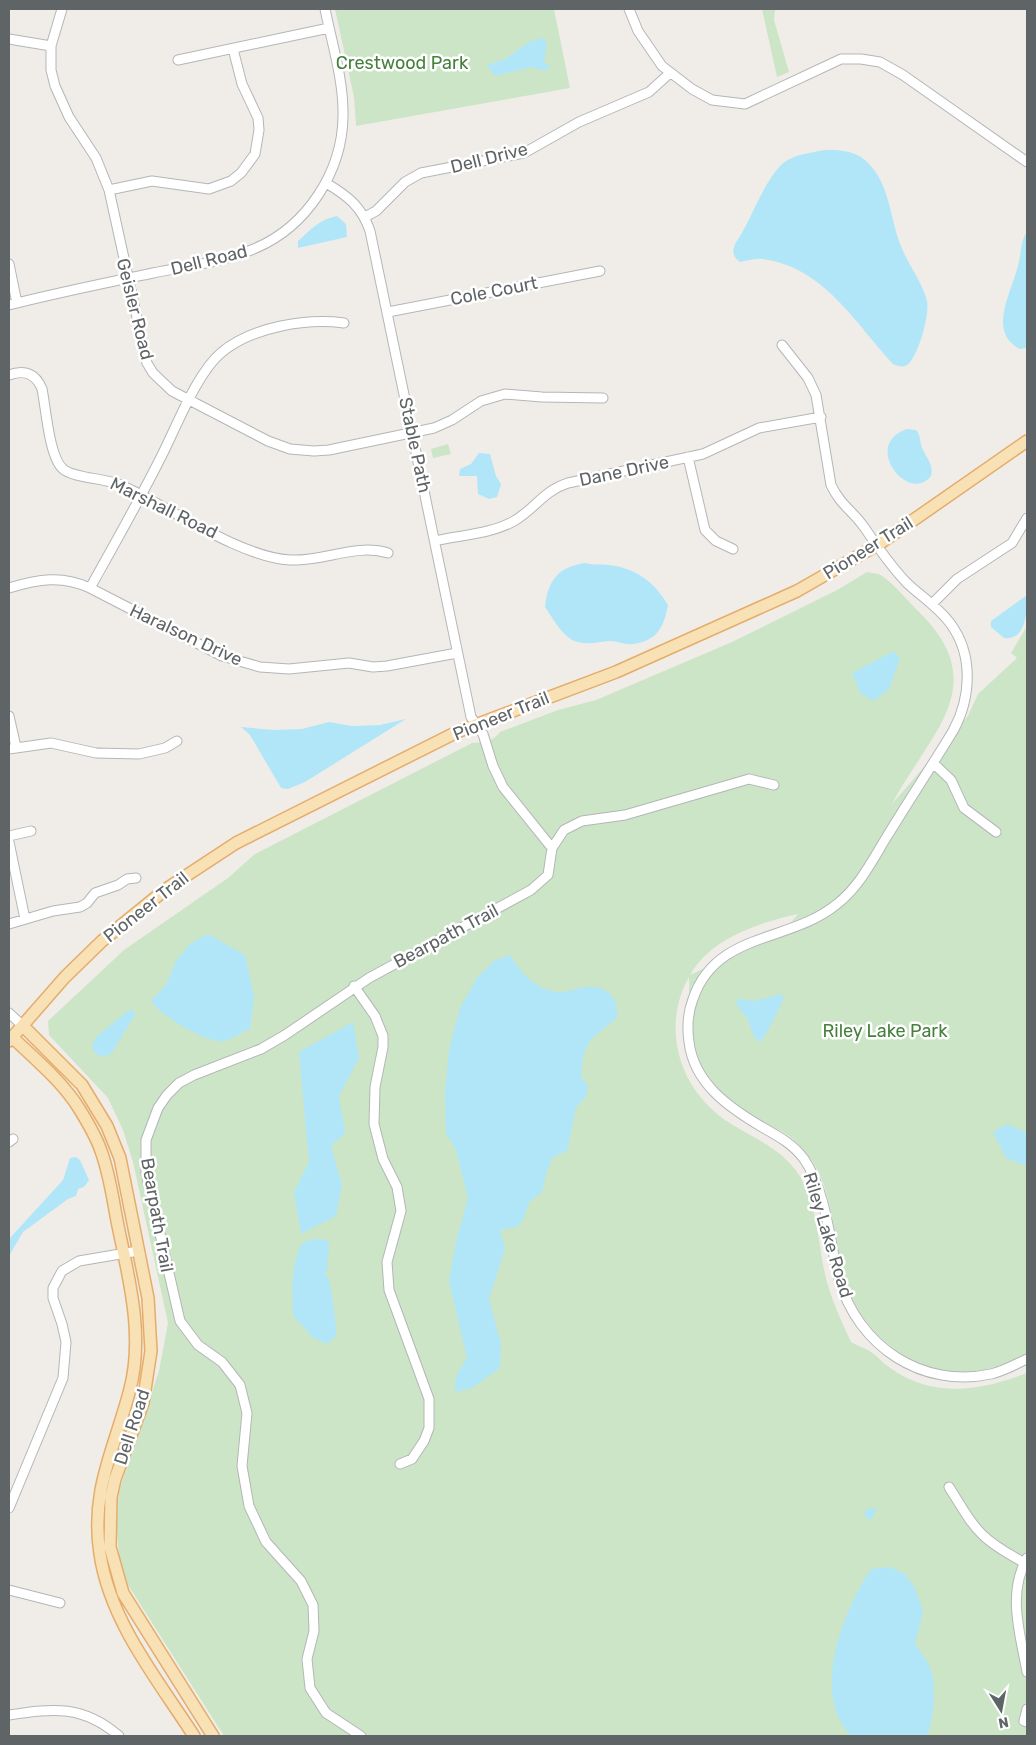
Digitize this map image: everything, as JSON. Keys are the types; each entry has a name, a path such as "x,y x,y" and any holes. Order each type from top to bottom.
{"main road":[{"name":"Pioneer Trail","path":"10,1037 23,1026 65,977 102,941 133,914 201,865 274,823 476,724 645,660 797,591 875,546 1027,440"},
{"name":"Dell Road","path":"23,1026 82,1085 104,1119 120,1158 150,1312 149,1375 143,1403 113,1488 109,1515 110,1547 123,1593 210,1733"},
{"name":"Dell Road","path":"10,1037 74,1099 95,1135 109,1177 135,1316 136,1352 131,1388 102,1478 98,1517 100,1554 110,1594 125,1628 195,1736"}],"street":[{"name":"Geisler Road","path":"62,9 51,46 51,70 60,102 96,158 108,190 147,363 162,383 190,401 273,443 301,451 329,450 443,425 481,401 505,394 603,398"},
{"name":"Dell Road","path":"13,304 222,259 256,248 273,239 300,217 326,183 338,150 343,118 340,82 325,9"},
{"path":"629,9 648,49 670,73 712,100 745,104 841,59 861,59 880,62 904,75 1027,162"},
{"path":"178,60 329,28"},
{"path":"9,39 51,46"},
{"path":"108,190 152,181 209,189 231,182 249,164 258,142 258,118 242,84 233,49"},
{"name":"Dell Drive","path":"365,217 376,211 405,182 422,173 524,153 579,122 649,92 670,73"},
{"name":"Stable Path","path":"326,183 354,200 365,217 370,232 457,653 471,716 476,724"},
{"path":"9,264 13,304"},
{"name":"Cole Court","path":"388,312 600,271"},
{"path":"90,588 142,496 210,364 220,353 246,336 320,320 344,323"},
{"name":"Riley Lake Road","path":"782,345 808,378 816,395 831,485 845,508 863,526 875,546 909,585 932,604 950,624 961,643 966,661 968,686 960,717 933,764 862,875 840,902 810,922 736,948 722,957 710,969 692,1000 688,1025 690,1051 705,1083 717,1096 744,1116 793,1146 811,1170 821,1200 846,1299 866,1334 881,1347 915,1368 954,1378 993,1373 1027,1359"},
{"name":"Marshall Road","path":"9,375 22,372 32,374 39,381 55,455 63,470 71,474 115,482 240,546 272,557 307,560 368,549 388,553"},
{"name":"Dane Drive","path":"435,541 508,524 525,514 550,490 568,483 712,451 739,436 759,428 821,416"},
{"path":"688,457 705,530 716,541 733,549"},
{"path":"932,604 957,579 1012,543 1027,518"},
{"name":"Haralson Drive","path":"9,588 34,580 51,578 74,582 90,588 222,656 260,667 289,670 349,663 373,667 457,653"},
{"path":"9,716 13,748 51,743 118,755 152,752 177,741"},
{"path":"476,724 483,734 493,766 503,787 552,848"},
{"path":"933,764 951,780 964,808 996,832"},
{"name":"Bearpath Trail","path":"361,1736 326,1713 310,1688 307,1659 314,1631 313,1605 301,1581 266,1542 249,1506 242,1466 247,1413 244,1398 232,1372 222,1362 198,1346 180,1322 145,1157 150,1124 167,1095 179,1084 194,1075 260,1049 292,1030 354,986 531,890 548,875 552,848 564,830 582,821 625,815 749,779 774,785"},
{"path":"9,836 31,831"},
{"path":"9,842 26,919"},
{"path":"9,924 80,907 87,903 96,892 118,885 127,879 136,878"},
{"path":"354,986 375,1016 383,1036 384,1047 375,1087 374,1124 383,1159 396,1186 401,1211 387,1262 390,1290 429,1399 429,1428 424,1441 412,1459 400,1464"},
{"name":"Dell Road","path":"9,1013 23,1026"},
{"path":"9,1508 63,1378 66,1342 62,1324 52,1298 56,1279 70,1264 138,1251"},
{"path":"949,1487 966,1515 983,1537 1026,1560 1017,1586 1016,1600 1017,1617 1027,1672"},
{"path":"9,1590 60,1603"},
{"path":"1027,1708 1024,1721 1027,1722"},
{"path":"9,1715 59,1709 76,1712 93,1718 119,1736"},
{"path":"195,1736 210,1733"}],"green space":[{"name":"Crestwood Park","path":"335,9 554,9 570,88 356,126 354,97"},
{"path":"762,9 775,9 774,20 789,72 777,77"},
{"path":"448,444 451,454 433,458 431,449"},
{"name":"Riley Lake Park","path":"867,572 882,576 904,596 940,637 951,662 953,685 948,708 937,731 892,804 968,716 978,694 1017,658 1011,653 1027,626 1027,1354 985,1370 970,1372 949,1371 928,1366 909,1358 891,1347 862,1316 851,1297 844,1277 829,1202 819,1173 812,1161 789,1136 732,1107 710,1081 691,1052 689,1038 689,977 680,997 676,1017 676,1037 680,1058 687,1077 698,1094 713,1110 730,1123 783,1156 804,1183 813,1208 827,1283 851,1342 876,1355 905,1377 939,1388 957,1389 992,1384 1027,1373 1027,1736 224,1736 128,1585 119,1556 116,1523 119,1491 159,1371 168,1323 133,1162 123,1130 108,1098 49,1035 48,1021 124,950 228,878 255,854 472,743 487,741 494,738 500,732 558,710 596,700 732,642 839,589","holes":["798,914 783,932 690,975 710,951 737,934 767,922"]}],"water":[{"path":"544,38 547,44 544,62 550,67 545,71 532,67 495,76 487,65 505,59 531,41"},
{"path":"824,150 852,153 871,165 883,186 901,246 925,294 927,316 922,335 915,354 905,366 893,364 836,299 803,273 784,264 762,259 740,262 734,254 735,244 765,187 779,167 795,157"},
{"path":"337,216 346,224 347,237 298,248 298,241 311,229 320,222"},
{"path":"1027,232 1027,348 1020,349 1010,341 1004,332 1003,321 1004,309 1016,272 1022,243"},
{"path":"907,429 916,430 931,467 931,476 921,483 911,483 901,478 893,469 888,458 888,447 894,437"},
{"path":"479,453 490,454 496,476 501,484 497,497 489,499 478,494 477,476 459,476 460,469 471,464"},
{"path":"585,563 627,569 643,577 657,589 668,605 662,626 654,636 648,640 633,644 610,641 586,643 572,640 564,633 545,607 546,598 556,576 568,568"},
{"path":"1027,595 1026,616 1021,630 1012,638 1004,638 991,627 991,621"},
{"path":"894,651 900,659 889,689 874,701 861,694 852,673"},
{"path":"406,719 305,782 288,789 281,788 250,735 241,727 274,730 302,729 329,722 352,726 380,725"},
{"path":"208,934 245,955 254,997 250,1029 225,1041 217,1041 196,1034 164,1014 151,1001 166,985 176,961 190,944"},
{"path":"510,955 531,981 545,989 561,992 592,987 605,990 616,1004 617,1018 594,1037 586,1048 581,1078 588,1085 587,1095 576,1108 567,1151 553,1157 547,1171 542,1192 530,1201 523,1220 516,1227 500,1230 505,1248 489,1299 501,1344 500,1368 472,1388 455,1392 456,1376 467,1358 449,1281 456,1242 468,1198 456,1150 446,1133 445,1093 449,1050 460,1008 477,978 494,961"},
{"path":"781,994 784,998 768,1031 760,1042 753,1035 748,1020 736,1002 738,999 755,1001"},
{"path":"134,1010 135,1015 111,1054 101,1057 94,1052 92,1045 96,1037 128,1011"},
{"path":"353,1022 359,1058 339,1096 345,1133 331,1146 342,1185 336,1216 301,1234 294,1192 309,1162 299,1052"},
{"path":"1007,1124 1027,1133 1027,1166 1006,1158 993,1132"},
{"path":"76,1157 80,1160 89,1180 84,1187 78,1189 76,1196 68,1199 23,1232 9,1256 9,1239 63,1180 70,1158"},
{"path":"314,1239 328,1240 329,1244 328,1270 324,1274 329,1279 335,1314 336,1336 327,1344 310,1336 293,1314 294,1268 298,1251 302,1243"},
{"path":"869,1508 877,1509 871,1520 865,1517 865,1511"},
{"path":"890,1567 905,1574 915,1588 923,1611 915,1644 928,1663 933,1677 934,1704 931,1722 927,1736 851,1736 839,1718 833,1698 832,1675 835,1652 850,1607 871,1569"}]}
